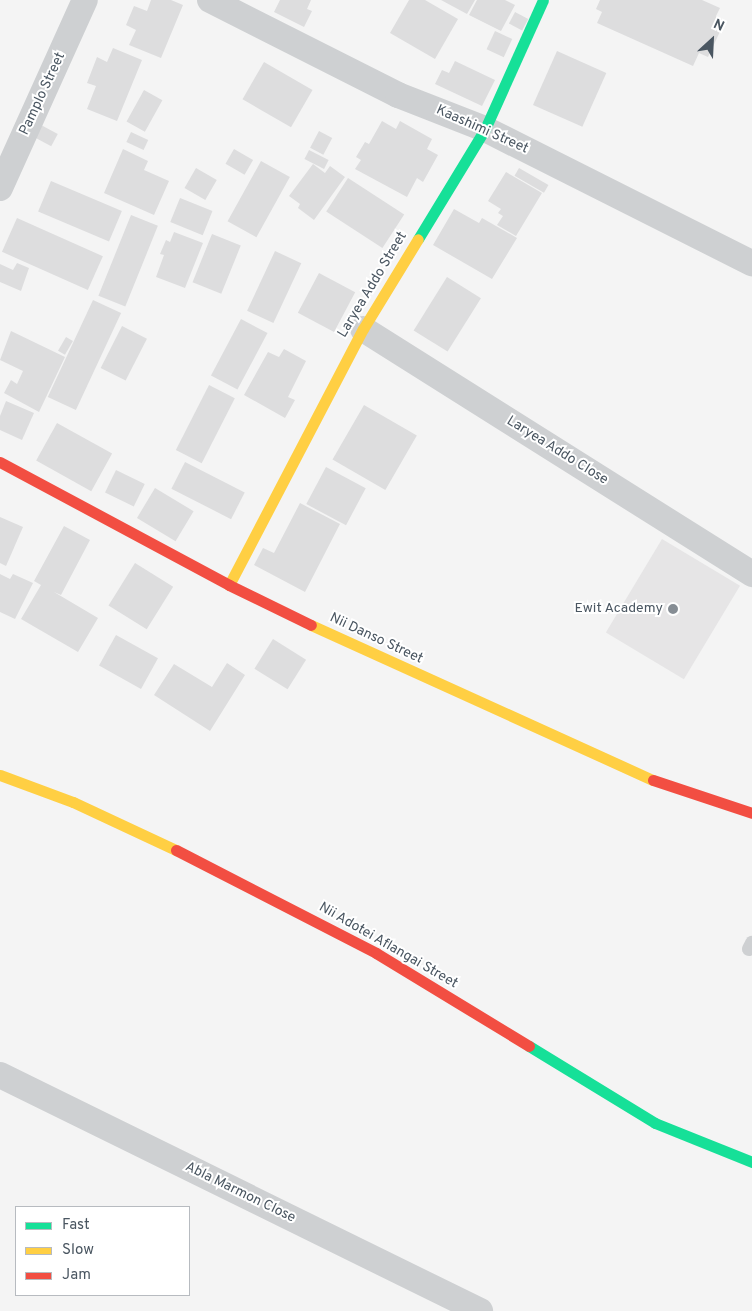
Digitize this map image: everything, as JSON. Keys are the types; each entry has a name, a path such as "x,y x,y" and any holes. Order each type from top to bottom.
{"street":[{"name":"Pamplo Street","path":"0,188 85,0"},
{"name":"Kaashimi Street","path":"210,0 398,95 485,129 752,263"},
{"name":"Laryea Addo Street","path":"229,585 363,329 485,129 543,0"},
{"name":"Laryea Addo Close","path":"363,329 752,574"},
{"name":"Nii Danso Street","path":"0,462 229,585 583,750 660,783 752,813"},
{"name":"Nii Adotei Aflangai Street","path":"0,775 73,802 224,872 376,953 655,1122 752,1162"},
{"name":"Abla Marmon Close","path":"0,1075 480,1311"}],"shaded area":[{"name":"Ewit Academy","path":"662,539 740,586 684,679 606,632"}],"building":[{"path":"151,0 171,0 183,5 161,58 129,45 136,30 126,25 134,6 147,11"},
{"path":"280,0 311,0 307,9 312,11 304,27 274,12"},
{"path":"409,0 425,0 458,19 435,59 390,33"},
{"path":"441,0 475,0 467,14"},
{"path":"477,0 505,0 515,5 501,31 469,15"},
{"path":"600,0 702,0 720,8 716,16 725,21 708,57 699,53 693,66 597,23 602,12 596,9"},
{"path":"515,12 528,19 522,31 509,23"},
{"path":"495,31 512,39 504,57 487,49"},
{"path":"113,48 142,60 117,121 87,109 96,86 87,83 97,57 107,62"},
{"path":"557,51 606,73 582,127 533,105"},
{"path":"455,61 495,80 482,106 435,84 442,70 449,73"},
{"path":"264,62 312,90 291,127 242,99"},
{"path":"144,90 162,100 145,132 127,121"},
{"path":"382,121 396,129 400,121 432,139 427,149 438,155 423,182 417,178 407,197 355,169 361,160 356,157 365,142 369,144"},
{"path":"41,125 58,134 51,146 34,137"},
{"path":"319,131 332,138 323,155 310,148"},
{"path":"131,132 148,140 144,150 126,142"},
{"path":"123,149 148,161 144,170 169,181 154,215 104,193"},
{"path":"234,149 253,160 245,175 226,164"},
{"path":"309,150 329,160 324,169 304,159"},
{"path":"261,161 290,177 256,237 228,221"},
{"path":"313,164 325,173 330,166 345,177 314,220 298,208 300,204 289,196"},
{"path":"196,168 217,180 205,200 184,188"},
{"path":"519,168 548,185 544,193 514,176"},
{"path":"506,172 542,193 516,236 497,225 503,216 498,213 501,209 488,201"},
{"path":"348,178 404,214 382,248 326,212"},
{"path":"51,181 122,211 109,241 38,211"},
{"path":"180,198 212,211 203,235 170,222"},
{"path":"454,209 479,223 482,218 517,238 492,279 433,245"},
{"path":"131,215 158,226 125,307 98,296"},
{"path":"17,218 103,256 88,290 2,252"},
{"path":"174,232 203,243 185,288 156,277 164,255 160,254 166,240 170,242"},
{"path":"212,234 241,246 221,294 193,282"},
{"path":"275,251 301,263 273,323 247,311"},
{"path":"17,263 29,268 21,291 0,282 0,264 13,270"},
{"path":"319,273 355,292 334,332 298,313"},
{"path":"447,277 481,298 448,352 414,330"},
{"path":"93,300 121,313 76,410 48,397"},
{"path":"241,319 267,333 237,390 211,376"},
{"path":"122,326 147,339 126,381 101,368"},
{"path":"11,331 65,357 39,412 4,393 11,380 17,384 23,371 0,360"},
{"path":"66,337 73,341 65,355 58,351"},
{"path":"284,349 306,361 288,397 295,400 285,418 244,395 268,352 279,357"},
{"path":"209,385 235,398 202,463 176,450"},
{"path":"6,401 34,413 22,440 0,430 0,416"},
{"path":"364,405 417,436 385,490 332,460"},
{"path":"57,423 112,454 91,491 36,461"},
{"path":"185,462 245,492 231,519 171,489"},
{"path":"326,467 366,488 346,525 306,504"},
{"path":"116,470 145,484 134,506 105,492"},
{"path":"155,488 194,511 176,541 137,518"},
{"path":"300,503 340,524 305,592 254,565 263,548 274,553"},
{"path":"0,517 23,527 6,566 0,563"},
{"path":"64,526 90,540 61,595 54,592 98,618 78,652 21,619 41,585 34,581"},
{"path":"135,563 173,587 147,629 109,605"},
{"path":"0,574 10,579 13,574 33,583 15,619 0,612"},
{"path":"116,635 158,658 141,689 99,666"},
{"path":"273,639 306,660 288,689 254,669"},
{"path":"227,663 245,675 210,731 154,695 174,664 212,687"}],"traffic: fast":[{"path":"418,239 485,129 543,0"},
{"path":"529,1046 655,1123 752,1162"}],"traffic: slow":[{"path":"229,585 363,329 418,239"},
{"path":"311,625 653,780"},
{"path":"0,775 73,802 176,850"}],"traffic: jam":[{"path":"0,462 229,585 311,625"},
{"path":"653,780 752,813"},
{"path":"176,850 376,953 529,1046"}],"place":[{"name":"Ewit Academy","path":"673,609"}]}
